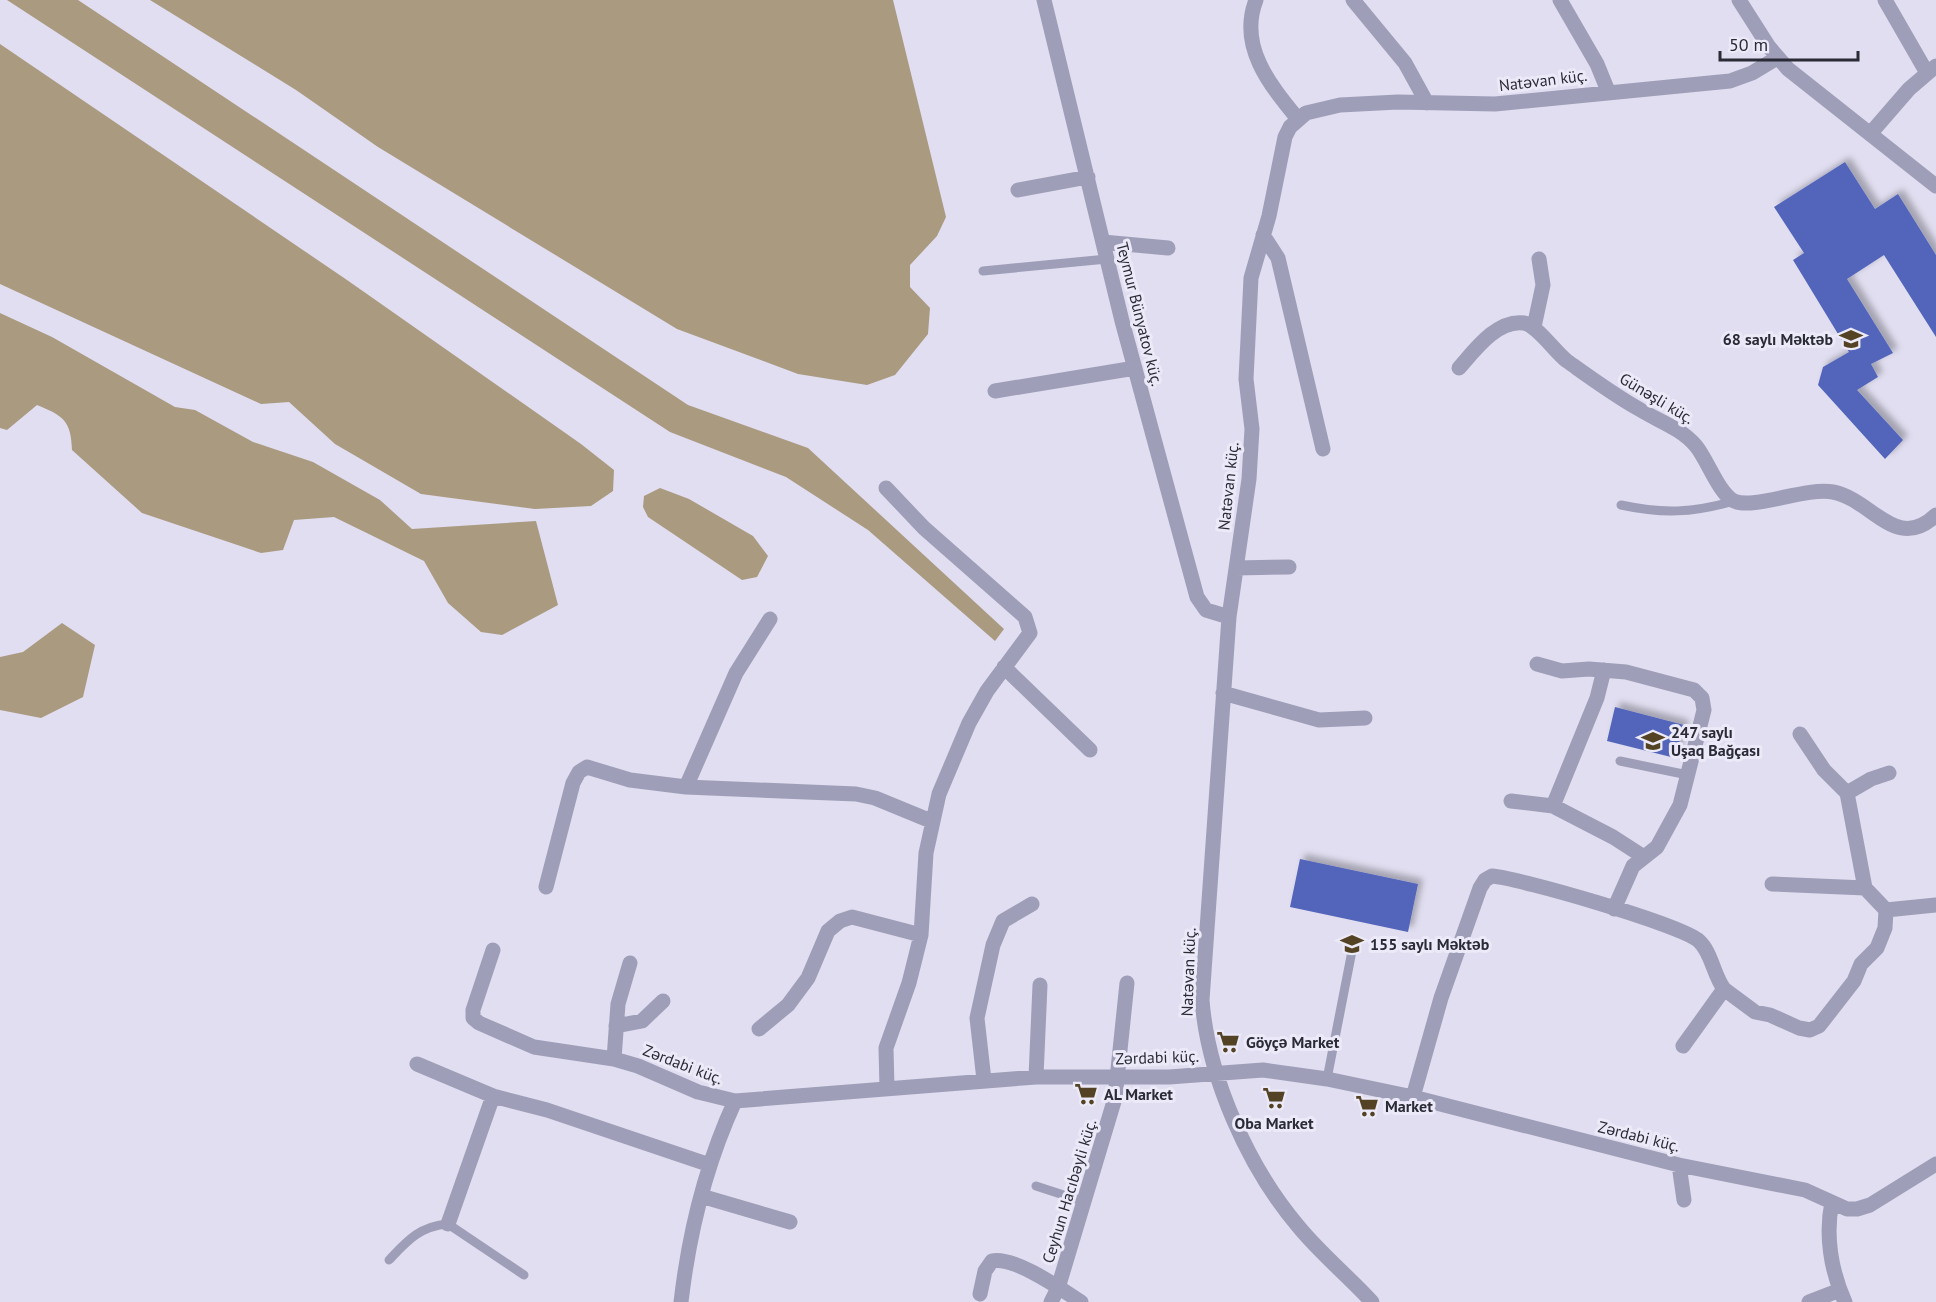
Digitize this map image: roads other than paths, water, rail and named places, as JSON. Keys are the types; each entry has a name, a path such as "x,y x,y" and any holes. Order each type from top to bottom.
{"street":[{"name":"Teymur Bünyatov küç.","path":"1044,0 1107,259 1197,597 1206,610 1229,617"},
{"path":"1256,0 1250,26 1257,61 1263,76 1298,118"},
{"path":"1353,0 1405,63 1427,103"},
{"path":"1560,0 1597,64 1608,91"},
{"path":"1739,0 1777,57 1803,83 1936,186"},
{"path":"1870,134 1909,89 1932,69 1885,0"},
{"name":"Natəvan küç.","path":"1372,1302 1311,1241 1281,1206 1237,1124 1216,1072 1208,1042 1202,1000 1229,617 1249,479 1252,429 1246,379 1251,278 1285,138 1298,118 1316,110 1350,104 1495,104 1608,91 1730,81 1752,74 1777,57"},
{"path":"1018,190 1088,177"},
{"path":"1263,235 1278,258 1323,449"},
{"path":"1103,242 1168,248"},
{"path":"1459,368 1484,339 1496,332 1523,322 1534,327 1543,285 1539,259"},
{"name":"Günəşli küç.","path":"1534,327 1564,358 1618,397 1686,436 1696,446 1723,490 1734,501"},
{"path":"995,391 1135,368"},
{"path":"886,488 924,528 1025,617 1030,633 1004,667 969,723 949,767 931,821 921,935 909,983 886,1048 887,1088"},
{"path":"1734,501 1747,503 1812,491 1834,492 1854,500 1902,531 1933,522"},
{"path":"1236,568 1288,567"},
{"path":"686,787 736,673 770,620"},
{"path":"1537,664 1562,671 1626,672 1694,690 1702,698 1704,710 1680,805 1657,847 1633,866 1614,909"},
{"path":"1004,667 1090,750"},
{"path":"1553,806 1597,698 1604,670"},
{"path":"1223,693 1319,720 1365,718"},
{"path":"1413,1097 1441,998 1480,888 1485,880 1492,876 1614,909 1698,940 1707,952 1712,970 1724,989 1755,1012 1770,1015 1799,1028 1810,1030 1819,1026 1854,981 1861,964 1877,948 1885,928 1886,910 1865,888 1847,793 1824,770 1800,734"},
{"path":"546,887 573,783 579,772 587,766 630,780 686,787 856,794 875,798 931,821"},
{"path":"1847,793 1871,779 1889,773"},
{"path":"1512,801 1553,806 1644,856"},
{"path":"1772,884 1865,888"},
{"path":"984,1080 977,1018 993,945 1003,921 1032,904"},
{"path":"1886,910 1936,905"},
{"path":"759,1029 788,1005 808,978 828,931 840,921 852,917 921,935"},
{"name":"Zərdabi küç.","path":"493,950 473,1010 473,1017 479,1023 534,1047 614,1059 638,1066 698,1092 735,1101 984,1080 1036,1077 1169,1077 1263,1070 1327,1079 1413,1097 1679,1165 1805,1190 1847,1209 1870,1205 1936,1164"},
{"path":"614,1059 618,1004 630,963"},
{"name":"Ceyhun Hacıbəyli küç.","path":"1055,1295 1107,1130 1119,1076 1127,982"},
{"path":"1036,1077 1040,985"},
{"path":"1683,1046 1724,989"},
{"path":"616,1026 642,1021 663,1001"},
{"path":"417,1064 494,1096 547,1110 710,1165"},
{"path":"448,1224 494,1096"},
{"path":"681,1302 685,1268 701,1196 710,1165 735,1101"},
{"path":"1679,1165 1684,1200"},
{"path":"701,1196 790,1222"},
{"path":"1809,1302 1842,1296 1828,1236 1832,1202"},
{"path":"980,1294 985,1271 992,1261 998,1260 1012,1263 1055,1295 1081,1302"}],"lane":[{"path":"983,271 1107,259"},
{"path":"1621,505 1672,512 1699,511 1734,501"},
{"path":"1620,761 1688,775"},
{"path":"1327,1079 1352,951"},
{"path":"1036,1186 1085,1202"},
{"path":"389,1260 424,1228 448,1224 524,1275"}],"place":[{"name":"68 saylı Məktəb","path":"1851,339"},
{"name":"247 saylı Uşaq Bağçası","path":"1653,741"},
{"name":"155 saylı Məktəb","path":"1352,944"},
{"name":"Göyçə Market","path":"1228,1042"},
{"name":"AL Market","path":"1086,1094"},
{"name":"Oba Market","path":"1274,1098"},
{"name":"Market","path":"1367,1106"}]}
